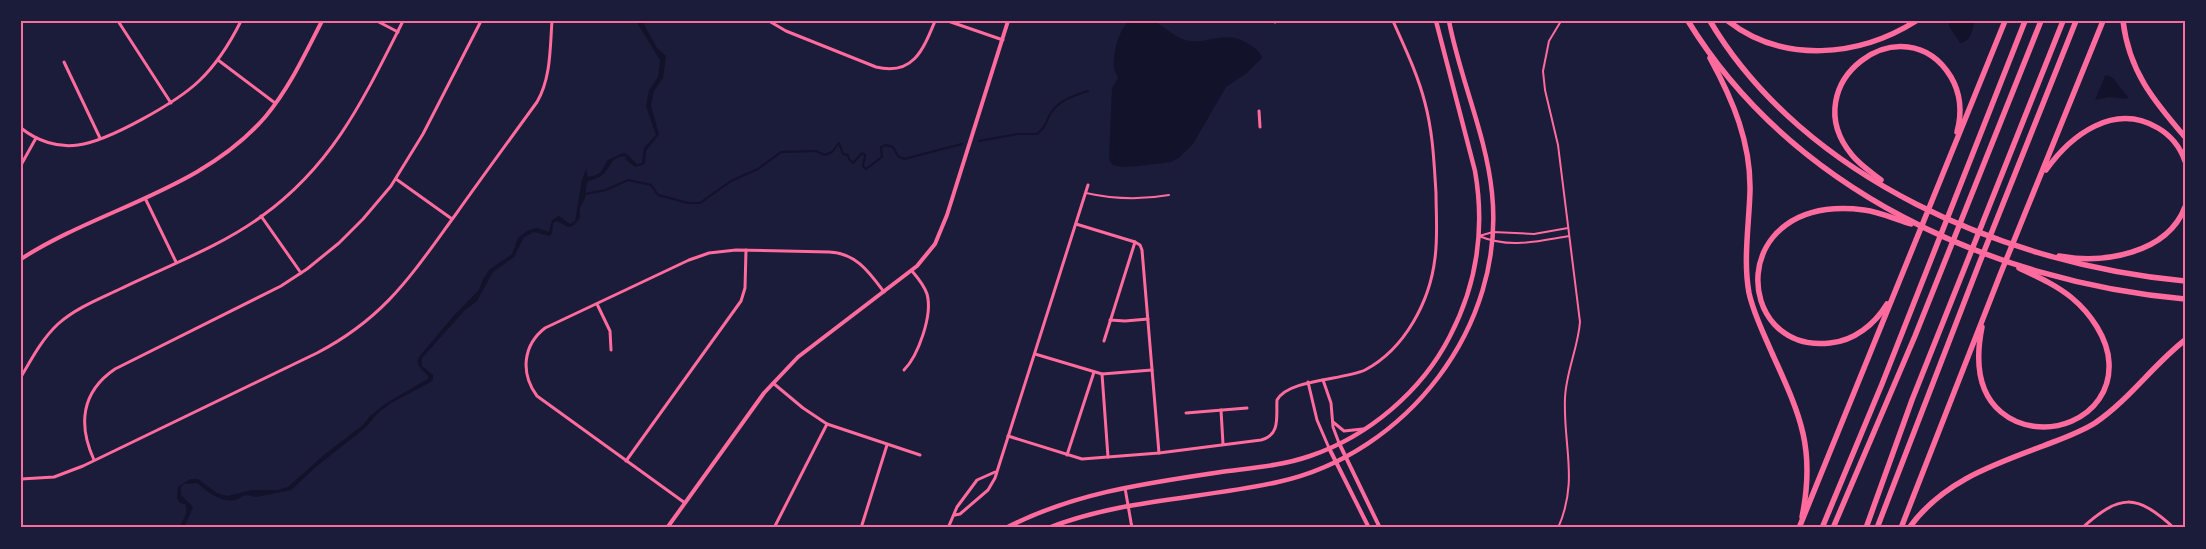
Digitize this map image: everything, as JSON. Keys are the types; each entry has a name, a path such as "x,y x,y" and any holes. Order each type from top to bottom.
{"highway":[{"path":"1688,21 1729,95 1747,146 1750,191 1747,281 1757,320 1803,425 1808,478 1800,526"},
{"path":"1710,21 1737,61 1756,84 1793,120 1842,159 1904,197 1968,228 2027,249 2108,270 2185,282"},
{"path":"1728,21 1752,36 1778,46 1821,52 1870,43 1916,21"},
{"path":"1800,526 2005,21"},
{"path":"1822,528 1882,384 2025,21"},
{"path":"1833,528 1894,388 2041,21"},
{"path":"1866,528 1912,400 2063,21"},
{"path":"1877,528 1979,264 2076,21"},
{"path":"1901,528 2000,275 2103,21"},
{"path":"2123,21 2127,45 2141,81 2156,103 2185,137"},
{"path":"1703,46 1766,118 1831,172 1929,231 2001,260 2057,287 2079,304 2096,326 2106,348 2109,367 2103,390 2090,409 2070,423 2040,428 2017,422 2007,417 1995,406 1982,383 1979,363 1982,329 1990,302"},
{"path":"1904,197 1852,155 1840,135 1836,113 1836,98 1844,77 1855,64 1876,51 1903,48 1929,56 1943,67 1953,82 1960,105 1958,129 1950,156"},
{"path":"2039,180 2064,148 2090,128 2111,120 2132,119 2152,125 2171,139 2185,160"},
{"path":"2027,249 2084,259 2124,254 2146,246 2163,236 2178,221 2185,207"},
{"path":"1897,287 1882,313 1856,335 1834,343 1810,343 1786,333 1768,315 1759,294 1758,269 1763,252 1773,237 1795,220 1812,212 1846,208 1864,210 1915,226"},
{"path":"2001,260 2106,288 2185,299"},
{"path":"1909,528 1931,503 1969,476 2067,437 2094,423 2114,408 2185,340"}],"main road":[{"path":"1006,528 1047,509 1078,498 1125,488 1263,467 1310,456 1364,429 1386,413 1416,386 1445,347 1465,303 1472,281 1480,236 1475,171 1436,21"},
{"path":"1048,528 1084,516 1128,505 1271,484 1298,477 1337,461 1369,443 1404,417 1450,362 1465,334 1480,296 1493,232 1492,196 1480,131 1459,66 1449,21"}],"street":[{"path":"118,21 171,103"},
{"path":"21,128 36,138 68,146 87,144 100,138 171,103 199,82 218,60 241,21"},
{"path":"21,259 193,174 223,155 252,131 275,103 292,79 322,21"},
{"path":"377,21 398,32"},
{"path":"21,377 45,338 65,319 82,307 230,235 261,216 299,185 334,145 358,108 403,21"},
{"path":"94,460 86,440 85,412 91,395 105,377 115,369 259,299 301,274 352,231 396,179 423,134 481,21"},
{"path":"21,479 34,480 60,476 317,353 351,333 376,314 403,286 540,96 547,75 552,21"},
{"path":"769,21 786,31 876,67 891,69 903,66 918,56 935,21"},
{"path":"948,21 1003,40"},
{"path":"667,528 773,382 798,357 912,271 928,254 943,228 1008,21"},
{"path":"1008,436 1082,459 1159,453 1261,440 1270,436 1277,424 1277,400 1279,395 1308,382 1349,376 1362,371 1389,352 1416,317 1427,293 1433,271 1436,236 1433,140 1419,84 1393,21"},
{"path":"218,60 275,103"},
{"path":"64,62 100,138"},
{"path":"1259,111 1260,127"},
{"path":"21,165 36,138"},
{"path":"396,179 452,219"},
{"path":"955,514 960,514 988,490 995,478 1088,185"},
{"path":"145,198 176,262"},
{"path":"261,216 301,274"},
{"path":"1076,224 1135,242 1142,250 1159,453"},
{"path":"1104,341 1135,242"},
{"path":"626,461 741,301 746,285 746,250"},
{"path":"685,503 544,402 532,389 527,377 526,359 530,345 536,336 546,328 700,256 724,251 829,252 843,254 863,266 884,292"},
{"path":"904,370 915,356 928,314 927,294 912,271"},
{"path":"597,304 610,331 611,350"},
{"path":"1110,320 1125,322 1148,319"},
{"path":"1035,354 1102,374 1152,370"},
{"path":"1067,455 1094,372"},
{"path":"1102,374 1108,457"},
{"path":"1323,380 1331,403 1332,421 1339,443 1380,528"},
{"path":"773,382 803,408 827,424 920,455"},
{"path":"1308,382 1317,420 1369,528"},
{"path":"1186,413 1247,408"},
{"path":"1220,410 1223,444"},
{"path":"1332,421 1344,431 1364,429"},
{"path":"774,528 827,424"},
{"path":"861,528 887,445"},
{"path":"948,528 957,507 977,480 993,474 997,469"},
{"path":"1125,488 1132,528"},
{"path":"2082,528 2102,510 2122,502 2147,506 2174,528"}],"lane":[{"path":"1558,528 1569,496 1565,397 1578,340 1580,322 1558,145 1545,90 1543,71 1550,41 1561,21"},
{"path":"1086,193 1128,198 1154,198 1169,195"},
{"path":"1480,236 1493,232 1534,234 1568,228"},
{"path":"1480,236 1492,242 1506,244 1534,243 1569,236"}],"shaded area":[{"path":"636,21 642,21 657,48 666,56 663,78 654,91 651,106 659,134 646,151 645,164 635,167 624,158 627,159 625,156 616,159 601,176 587,182 585,198 580,208 580,218 573,226 568,227 557,221 553,223 550,236 534,232 524,237 514,257 493,272 477,301 464,311 422,358 422,366 433,375 433,380 391,403 377,414 365,428 317,466 291,490 256,497 246,495 237,500 224,500 214,496 197,483 184,484 181,487 181,495 193,507 184,528 179,528 185,516 186,507 177,498 178,487 190,479 198,479 217,493 227,496 252,490 277,490 288,487 325,454 363,425 369,417 385,404 429,378 419,366 419,357 456,313 479,290 489,270 512,254 518,238 527,231 537,228 549,232 552,220 559,216 570,224 575,221 582,180 586,169 588,177 597,175 608,160 623,153 628,155 637,164 642,163 644,148 656,135 646,106 649,90 658,77 660,60"},
{"path":"1129,21 1152,21 1185,40 1201,41 1224,37 1240,39 1255,48 1262,58 1247,73 1226,87 1193,144 1179,158 1171,162 1123,167 1113,165 1109,160 1112,88 1118,78 1114,68 1114,55 1119,36"},
{"path":"1949,21 1975,21 1969,38 1960,43 1949,26"},
{"path":"2107,75 2113,78 2128,97 2127,99 2109,97 2095,100"}],"waterway":[{"path":"979,141 1018,134 1037,134 1044,127 1050,114 1058,105 1088,91"},
{"path":"585,194 606,190 628,180 651,185 658,195 688,203 700,203 731,181 758,169 781,152 816,151 825,155 832,152 839,143 843,154 848,155 853,163 862,153 865,155 863,166 866,169 882,157 881,147 886,145 893,147 898,156 904,159 962,144"}]}
